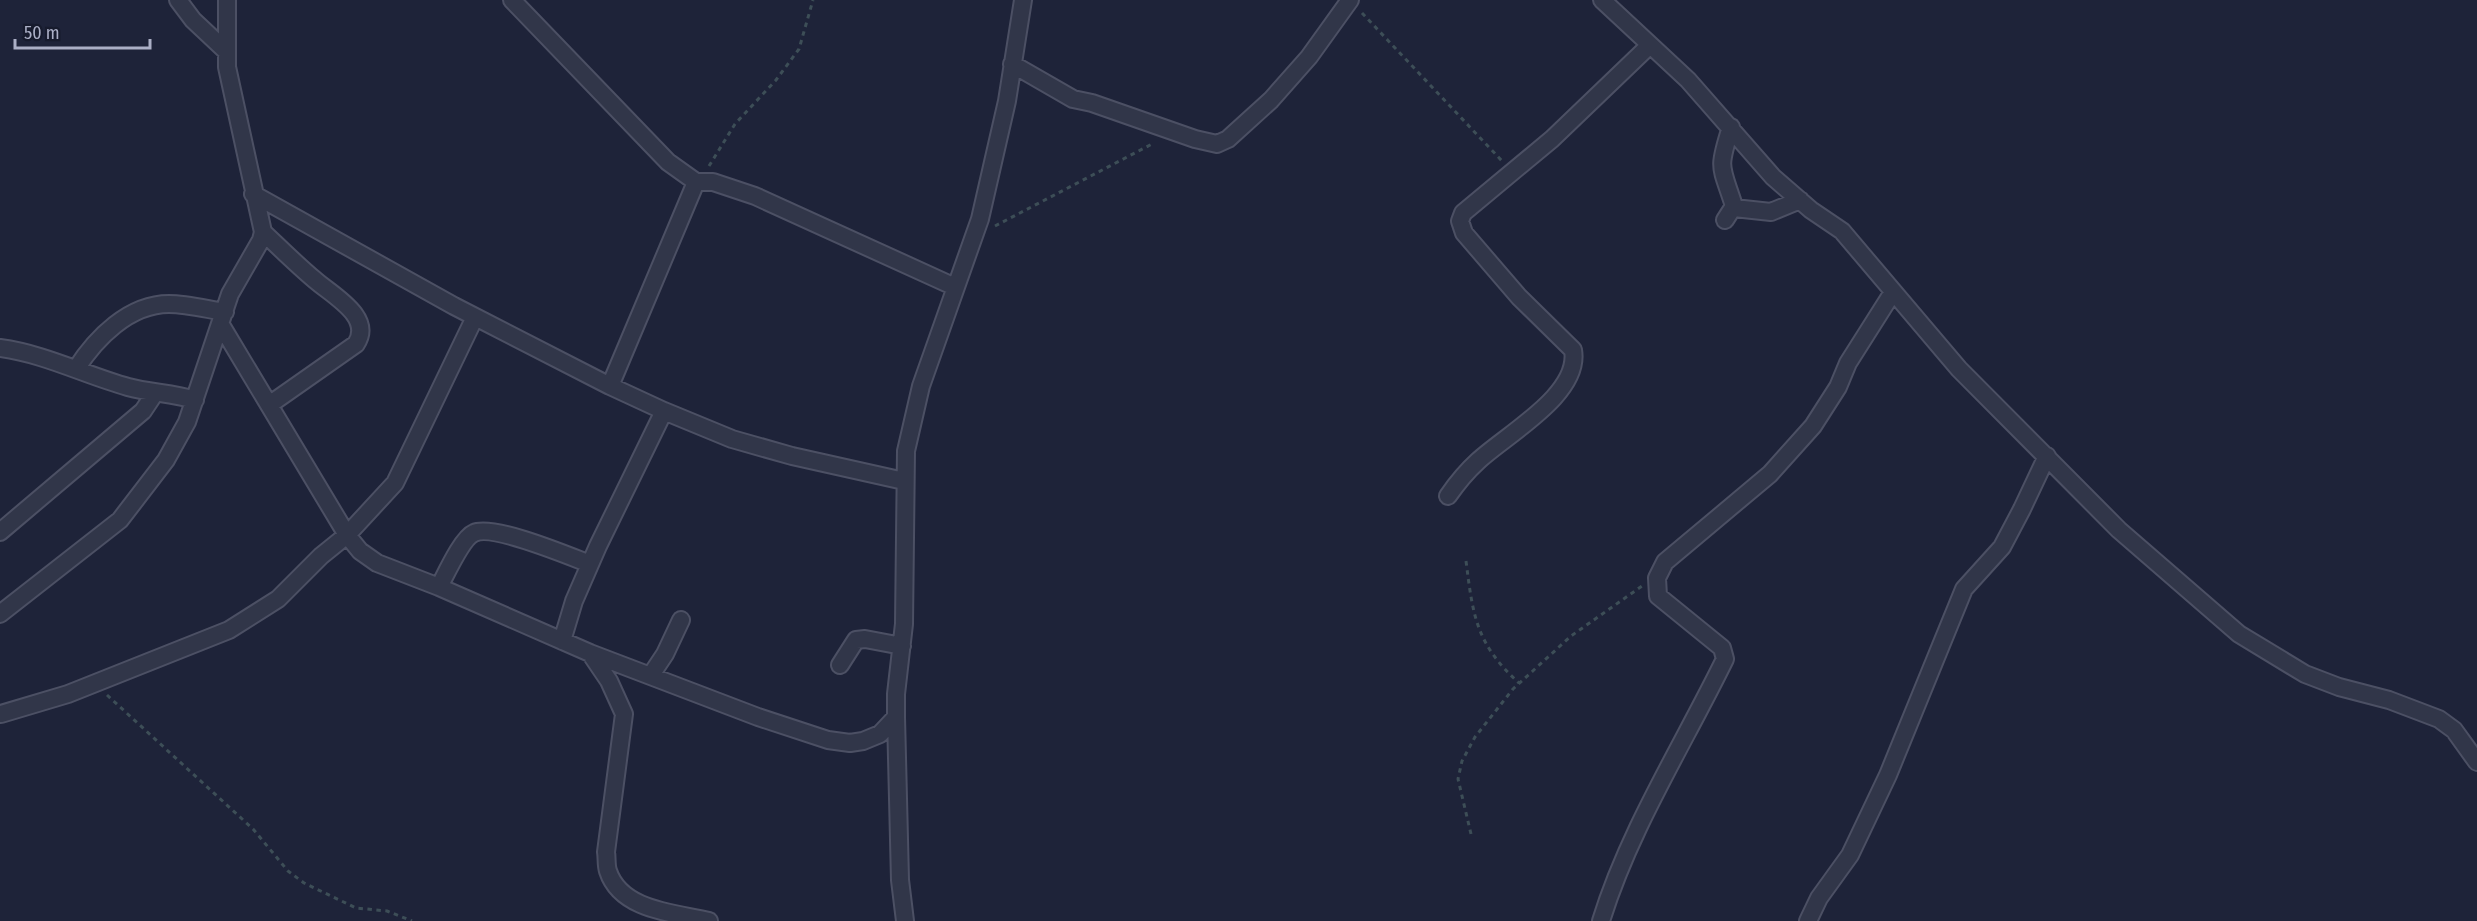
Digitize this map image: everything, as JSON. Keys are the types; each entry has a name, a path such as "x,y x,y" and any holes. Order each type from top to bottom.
{"street":[{"path":"178,0 193,20 226,51"},
{"path":"226,0 227,68 263,232 314,280 344,302 352,311 361,331 356,344 269,405"},
{"path":"512,0 668,162 699,182 713,182 755,196 955,287"},
{"path":"904,921 900,880 896,717 904,624 906,451 921,386 974,238 995,160 1023,0"},
{"path":"1602,0 1688,80 1773,177 1842,231 1858,247 1959,369 2119,530 2239,634 2305,674 2339,687 2389,700 2439,719 2454,730 2477,762"},
{"path":"1012,64 1073,99 1217,144 1228,139 1271,100 1354,4"},
{"path":"1448,496 1478,461 1542,408 1565,385 1574,361 1573,350 1519,297 1464,233 1460,221 1463,213 1552,139 1650,45"},
{"path":"1731,127 1720,164 1729,214 1771,212 1800,200"},
{"path":"610,386 699,182"},
{"path":"254,194 475,317 664,411 732,439 792,456 904,481"},
{"path":"0,614 120,520 166,460 179,439 195,400 230,294 263,232"},
{"path":"1601,921 1610,891 1626,854 1725,659 1722,648 1658,596 1657,578 1665,562 1770,474 1813,426 1839,387 1848,363 1893,292"},
{"path":"76,369 99,338 135,312 168,304 223,318 269,405 347,535 360,551 377,563 439,587 590,653 758,717 828,740 863,741 879,734 896,717"},
{"path":"1,714 68,694 229,630 278,599 321,556 347,535 395,483 475,317"},
{"path":"0,348 40,356 120,384 155,393 182,395 195,400"},
{"path":"0,532 143,411 155,393"},
{"path":"562,641 566,623 590,564 664,411"},
{"path":"1808,921 1819,898 1850,855 1879,795 1964,589 2002,547 2047,456"},
{"path":"439,587 467,538 475,532 511,536 590,564"},
{"path":"651,675 665,654 681,620"},
{"path":"840,665 856,640 866,639 902,645"},
{"path":"590,653 609,681 624,714 609,822 606,852 608,870 619,889 642,905 710,921"}],"path":[{"path":"699,182 726,136 753,102 776,80 799,49 813,0"},
{"path":"1354,4 1446,104 1500,157 1504,166 1505,180"},
{"path":"974,238 1078,185 1130,154 1178,133"},
{"path":"1466,561 1472,611 1481,638 1504,669 1519,683"},
{"path":"1471,834 1458,779 1462,761 1475,737 1519,683 1571,636 1631,593 1657,578"},
{"path":"95,684 253,829 288,871 304,883 356,908 387,910 412,921"}]}
